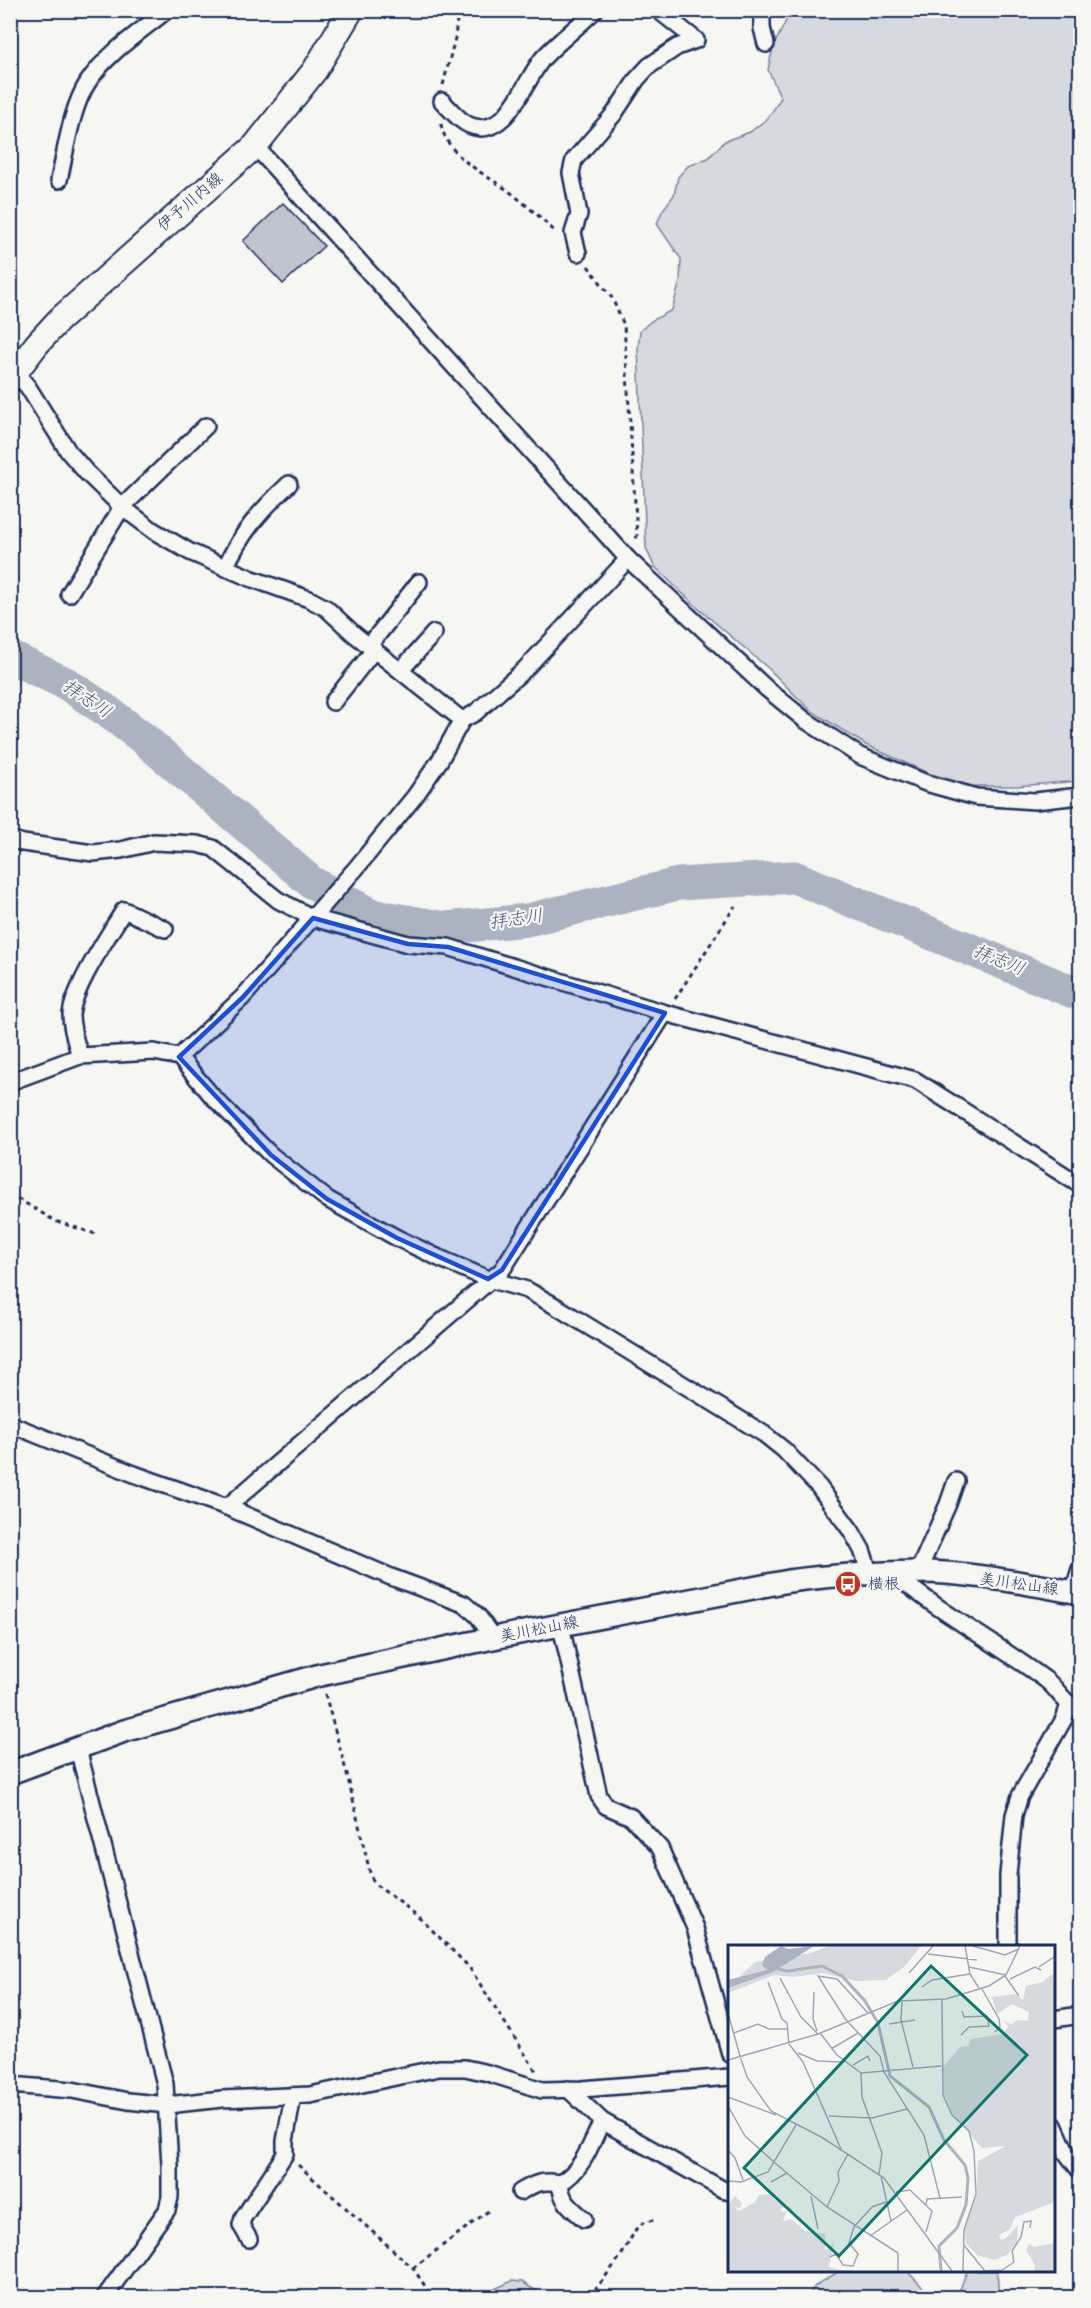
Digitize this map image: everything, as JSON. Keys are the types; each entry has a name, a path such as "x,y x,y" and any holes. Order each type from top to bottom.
{"main road":[{"name":"伊予川内線","path":"13,376 36,344 59,320 255,146 315,70 351,10"},
{"name":"美川松山線","path":"10,1773 175,1714 320,1675 493,1638 789,1581 918,1572 984,1578 1077,1592"}],"street":[{"path":"58,180 79,99 87,84 111,56 167,10"},
{"path":"442,100 460,119 470,125 482,128 492,126 510,111 543,58 596,10"},
{"path":"578,253 573,233 579,214 579,202 571,173 574,160 614,114 637,79 649,66 670,51 696,40 658,10"},
{"path":"762,10 762,28 766,44"},
{"path":"255,146 628,559 767,689 805,720 860,756 926,783 976,797 1035,801 1080,796"},
{"path":"13,376 28,387 68,451 122,507 154,531 190,552 225,568 309,599 326,608 371,648 462,720"},
{"path":"69,594 122,507 206,426"},
{"path":"225,568 233,550 255,517 289,484"},
{"path":"179,1057 243,997 357,867 415,796 440,760 462,720 475,713 525,669 628,559"},
{"path":"333,702 419,582"},
{"path":"401,670 434,633"},
{"path":"10,839 93,854 154,842 197,844 213,848 278,900 315,915 408,944 448,947 665,1013 915,1080 1080,1185"},
{"path":"80,1056 71,1013 85,979 124,910 165,929"},
{"path":"227,1507 502,1269 665,1013"},
{"path":"11,1082 80,1056 154,1052 179,1057 213,1097 272,1155 327,1199 397,1238 488,1279 527,1290 557,1306 764,1434 799,1465 833,1506 857,1541 870,1574"},
{"path":"10,1424 134,1474 227,1507 391,1577 464,1604 478,1616 493,1638"},
{"path":"918,1572 956,1480"},
{"path":"1077,1592 1080,1569"},
{"path":"894,1574 923,1598 1048,1682 1075,1707 1064,1719 1020,1797 1014,1815 1008,1875 1008,1945"},
{"path":"561,1626 599,1796 606,1806 631,1817 660,1848 694,1928 728,2050"},
{"path":"78,1749 165,2084 167,2105 170,2186 167,2210 104,2298"},
{"path":"1055,2019 1080,2015"},
{"path":"10,2085 72,2090 128,2101 167,2105 222,2099 310,2095 439,2068 465,2068 542,2090 728,2077"},
{"path":"568,2089 602,2121 728,2191"},
{"path":"249,2239 241,2225 243,2218 285,2154 293,2096"},
{"path":"520,2192 536,2182 560,2183 570,2178 581,2164 602,2121"},
{"path":"1055,2129 1067,2154 1080,2171"},
{"path":"560,2183 561,2195 566,2203 584,2219"}],"path":[{"path":"458,10 455,38 445,74 441,125 443,134 451,147 472,166 543,219 578,253 612,298 624,325 637,536 628,559"},
{"path":"665,1013 735,906"},
{"path":"10,1194 63,1224 96,1234"},
{"path":"320,1675 347,1774 371,1877 376,1885 416,1914 469,1966 537,2072 542,2090"},
{"path":"285,2154 413,2268 433,2298"},
{"path":"413,2268 491,2209"},
{"path":"589,2298 621,2256 636,2229 648,2220 657,2219"}],"highlighted area":[{"path":"313,918 408,944 448,947 665,1013 502,1270 488,1279 397,1238 327,1199 271,1155 179,1057 243,997"}],"shaded area":[{"path":"823,10 1080,11 1080,781 1016,786 972,786 928,773 866,745 810,710 769,669 699,609 654,566 646,548 638,349 640,331 651,321 672,310 680,281 681,259 657,224 662,211 674,195 678,177 688,166 708,158 725,141 750,132 768,118 781,98 768,70 773,47 788,17 800,14 820,16"},
{"path":"838,2272 908,2272 932,2297 807,2297 815,2286"},
{"path":"967,2272 997,2272 999,2297 957,2297"},
{"path":"512,2281 522,2282 546,2297 512,2295 477,2297"}],"building":[{"path":"283,203 324,246 283,284 243,241"}],"waterway":[{"name":"拝志川","path":"10,657 67,684 107,711 144,739 311,882 372,915 446,928 527,920 678,884 794,877 1080,993"}],"place":[{"name":"横根","path":"848,1584"}]}
